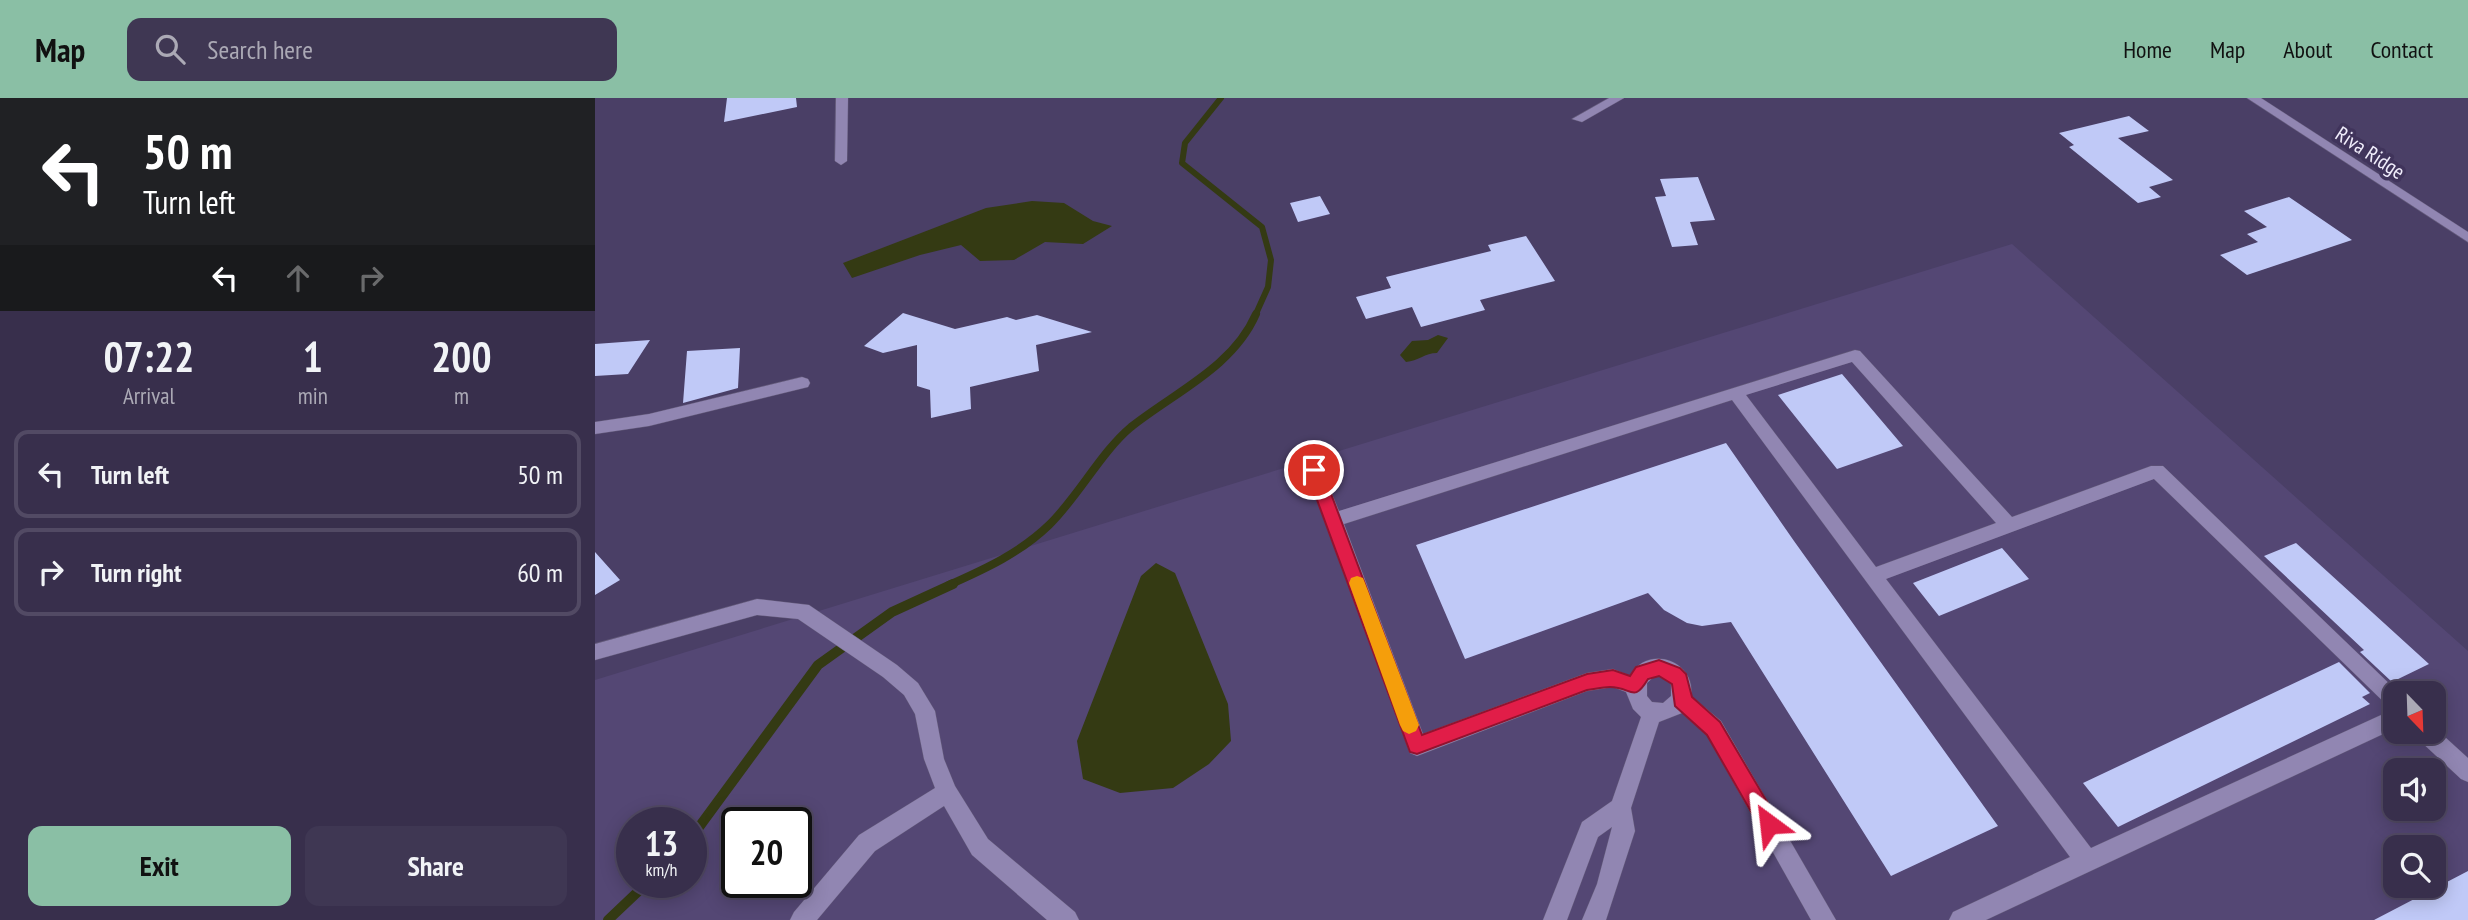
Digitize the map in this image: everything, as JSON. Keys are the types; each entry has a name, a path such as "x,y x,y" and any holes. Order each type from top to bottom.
{"street":[{"path":"841,162 842,98"},
{"path":"1578,119 1618,98"},
{"name":"Riva Ridge","path":"2253,98 2468,238"},
{"path":"1334,520 1855,355 2009,526"},
{"path":"595,428 649,420 802,383"},
{"path":"1735,393 2087,861"},
{"path":"1314,470 1417,746 1587,682 1613,678 1634,686"},
{"path":"1873,576 2157,471 2383,690"},
{"path":"595,652 757,607 802,611 890,671 911,689 925,711 934,759 947,792 980,847 1067,920"},
{"path":"1650,669 1667,670 1674,674 1683,686 1682,700 1670,711 1653,711 1639,702 1634,686 1643,672 1650,669"},
{"path":"1682,700 1714,729 1824,920"},
{"path":"1594,920 1624,831 1620,808 1653,711"},
{"path":"1961,920 2383,724"},
{"path":"2438,744 2468,772"},
{"path":"802,920 867,843 947,792"},
{"path":"1555,920 1590,830 1620,808"}],"shaded area":[{"path":"1032,201 1064,203 1093,221 1112,226 1083,244 1045,242 1014,260 980,261 961,245 920,255 852,278 843,263 986,208"},
{"path":"2012,244 2468,651 2468,920 595,920 595,680"},
{"path":"1438,335 1448,338 1437,353 1406,362 1400,355 1412,341 1428,340"},
{"path":"1156,563 1175,573 1228,704 1231,741 1209,764 1173,788 1120,793 1083,779 1077,741 1141,576"}],"building":[{"path":"727,98 796,98 797,107 724,122"},
{"path":"2129,116 2149,131 2118,138 2173,180 2149,187 2161,197 2138,203 2069,147 2074,145 2059,133"},
{"path":"1698,177 1715,220 1690,222 1698,245 1672,247 1655,197 1666,196 1660,179"},
{"path":"1320,196 1330,214 1298,222 1290,203"},
{"path":"2289,197 2352,240 2247,275 2220,255 2258,242 2247,234 2267,227 2244,211"},
{"path":"1526,236 1555,281 1480,300 1485,310 1421,327 1412,307 1366,319 1356,297 1391,288 1386,277 1491,251 1488,245"},
{"path":"903,313 955,329 1007,317 1016,320 1037,315 1092,332 1036,345 1039,371 970,387 971,409 931,418 930,390 917,386 917,345 883,353 864,346"},
{"path":"650,340 628,374 595,376 595,344"},
{"path":"740,348 738,388 683,403 687,351"},
{"path":"1842,374 1903,446 1837,469 1778,395"},
{"path":"1726,443 1998,826 1891,876 1731,622 1702,626 1687,623 1664,610 1648,593 1465,659 1416,545"},
{"path":"2296,543 2429,664 2391,681 2360,652 2364,650 2264,556"},
{"path":"2002,548 2029,579 1939,616 1913,583"},
{"path":"595,552 620,580 595,595"},
{"path":"2339,662 2370,693 2362,697 2370,704 2118,827 2083,783"},
{"path":"2468,871 2468,920 2374,920 2416,898 2446,898 2446,882"}],"waterway":[{"path":"1221,98 1185,143 1182,163 1262,227 1271,260 1268,287 1255,315"},
{"path":"949,585 1002,560 1038,535 1060,514 1120,437 1218,364 1246,333 1255,315"},
{"path":"707,816 818,665 892,612 953,584"},
{"path":"608,920 631,898"}],"slow traffic":[{"path":"1357,583 1409,725"}],"route":[{"path":"1314,470 1417,746 1587,682 1613,678 1634,686 1643,672 1659,668 1674,674 1683,686 1682,700 1714,729 1769,824"}]}
